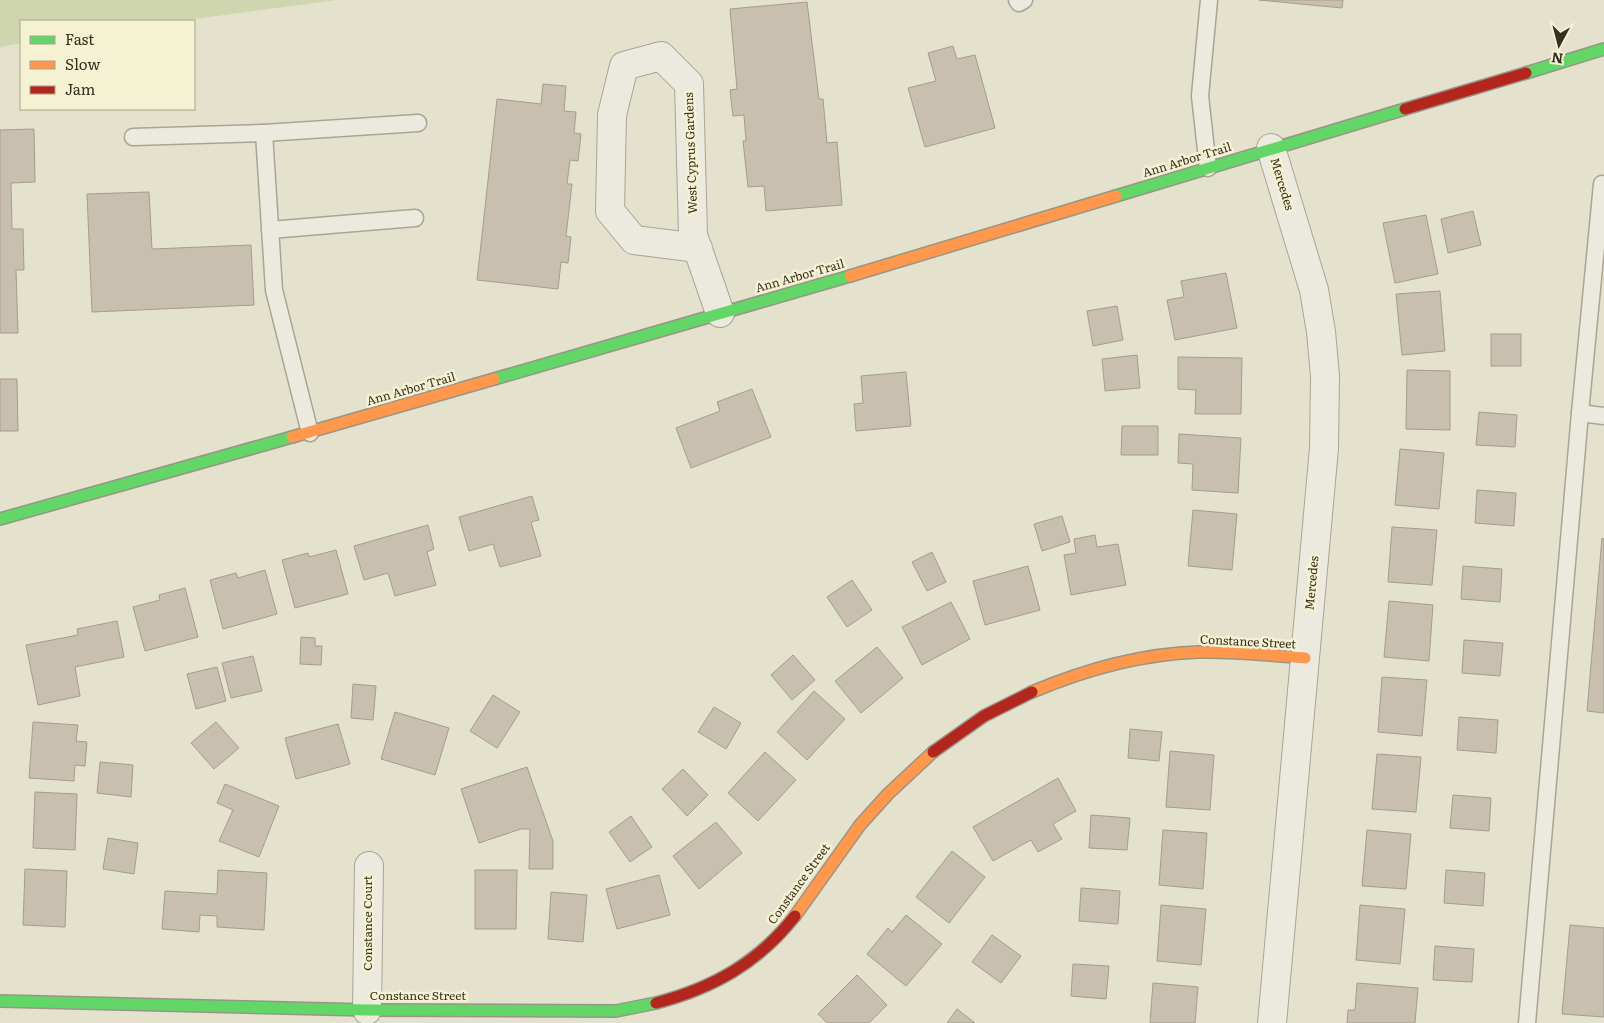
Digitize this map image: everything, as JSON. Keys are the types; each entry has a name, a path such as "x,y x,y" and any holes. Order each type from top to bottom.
{"street":[{"name":"Ann Arbor Trail","path":"0,519 310,433 720,314 1604,49"},
{"name":"West Cyprus Gardens","path":"698,248 634,240 610,212 612,115 624,66 661,56 689,84 694,235 720,314"},
{"name":"Mercedes","path":"1271,148 1314,290 1321,332 1325,376 1324,448 1272,1023"},
{"name":"Constance Street","path":"0,1001 367,1010 616,1010 657,1005 695,992 734,973 765,950 792,921 845,844 889,792 934,751 999,706 1068,678 1143,659 1181,654 1220,652 1305,658"},
{"name":"Constance Court","path":"367,1010 368,866"}],"lane":[{"path":"1017,0 1019,3 1024,0"},
{"path":"1208,168 1200,96 1209,0"},
{"path":"132,137 264,133 418,123"},
{"path":"264,133 274,290 310,433"},
{"path":"1527,1023 1580,413 1602,184"},
{"path":"270,230 416,218"},
{"path":"1580,413 1604,416"}],"green space":[{"path":"0,0 337,0 187,20 20,20 20,43 0,47"}],"building":[{"path":"1259,0 1343,0 1342,8"},
{"path":"807,2 819,99 823,99 827,143 837,142 842,205 766,211 764,186 748,187 743,141 746,141 744,115 733,116 730,90 737,89 730,9"},
{"path":"953,46 957,59 975,55 995,128 925,147 908,88 936,81 928,53"},
{"path":"543,84 566,86 564,111 576,112 574,133 581,134 578,161 570,160 567,184 572,184 566,236 571,237 568,263 561,262 558,289 477,280 497,99 541,104"},
{"path":"34,129 35,182 11,183 12,229 23,229 24,270 16,270 18,333 0,333 0,130"},
{"path":"149,192 152,249 251,245 254,305 92,312 87,194"},
{"path":"1473,211 1481,245 1448,253 1441,219"},
{"path":"1426,215 1438,274 1395,283 1383,223"},
{"path":"1226,273 1237,328 1175,340 1167,300 1184,297 1181,281"},
{"path":"1440,291 1445,351 1402,355 1396,294"},
{"path":"1117,306 1123,340 1093,346 1087,311"},
{"path":"1491,334 1521,334 1521,366 1491,366"},
{"path":"1137,355 1140,388 1105,391 1102,359"},
{"path":"1178,357 1242,358 1241,414 1195,414 1196,390 1178,389"},
{"path":"1407,370 1450,371 1450,430 1406,429"},
{"path":"906,372 911,426 856,431 854,404 863,403 861,376"},
{"path":"0,379 17,379 18,431 0,431"},
{"path":"752,389 771,437 691,468 676,428 720,411 717,402"},
{"path":"1479,412 1517,415 1515,447 1476,445"},
{"path":"1122,426 1158,426 1158,455 1121,455"},
{"path":"1179,434 1241,438 1238,493 1192,490 1193,464 1178,463"},
{"path":"1400,449 1444,453 1439,509 1395,505"},
{"path":"1477,490 1516,493 1514,526 1475,523"},
{"path":"532,496 539,520 531,522 541,556 500,567 493,544 469,551 459,517"},
{"path":"1193,510 1237,514 1232,570 1188,566"},
{"path":"1062,516 1070,542 1042,551 1034,524"},
{"path":"428,525 434,549 427,552 436,585 395,596 388,573 364,580 354,546"},
{"path":"1392,527 1437,530 1432,585 1388,582"},
{"path":"1095,535 1097,547 1118,544 1126,585 1071,595 1064,555 1076,553 1074,539"},
{"path":"1602,538 1604,539 1604,713 1587,711"},
{"path":"336,550 348,594 295,608 282,560 308,553 309,557"},
{"path":"932,552 946,582 927,591 912,562"},
{"path":"1028,566 1040,610 985,625 973,581"},
{"path":"1463,566 1502,569 1500,602 1461,599"},
{"path":"265,570 277,614 223,629 210,580 236,573 238,578"},
{"path":"852,580 872,610 847,627 827,597"},
{"path":"185,588 198,637 145,651 133,607 160,600 159,595"},
{"path":"1389,601 1433,605 1429,661 1384,657"},
{"path":"951,602 970,639 922,665 902,627"},
{"path":"117,621 124,657 75,667 80,696 38,705 26,645 78,635 77,629"},
{"path":"301,637 315,638 315,646 322,646 321,665 300,664"},
{"path":"1464,640 1503,643 1500,676 1462,673"},
{"path":"877,647 903,678 861,713 835,681"},
{"path":"793,655 815,680 792,700 771,675"},
{"path":"253,656 262,691 231,698 222,663"},
{"path":"217,667 226,701 196,709 187,674"},
{"path":"1382,677 1427,680 1422,736 1378,732"},
{"path":"353,684 376,686 373,720 351,718"},
{"path":"814,691 845,719 807,760 777,732"},
{"path":"493,695 520,712 497,748 470,731"},
{"path":"714,707 741,723 726,749 698,732"},
{"path":"395,712 449,728 435,775 381,759"},
{"path":"1459,717 1498,720 1496,753 1457,750"},
{"path":"33,722 78,725 76,741 87,742 85,766 75,765 74,781 29,778"},
{"path":"216,722 239,748 214,769 191,743"},
{"path":"338,724 350,764 296,779 285,738"},
{"path":"1130,729 1162,732 1159,761 1128,758"},
{"path":"1170,751 1214,755 1210,810 1166,807"},
{"path":"765,752 796,780 758,821 728,793"},
{"path":"1377,754 1421,757 1416,812 1372,809"},
{"path":"100,762 133,765 131,797 97,793"},
{"path":"527,767 553,841 553,869 529,869 530,829 521,829 479,843 461,789"},
{"path":"683,769 708,795 687,816 662,789"},
{"path":"1058,778 1076,811 1053,824 1062,839 1038,852 1031,840 993,861 973,827"},
{"path":"225,784 279,806 259,857 219,841 233,810 217,803"},
{"path":"35,792 77,794 75,850 33,848"},
{"path":"1453,795 1491,798 1489,831 1450,828"},
{"path":"1091,815 1130,818 1127,850 1089,848"},
{"path":"631,816 652,847 630,862 609,832"},
{"path":"716,822 742,853 699,889 673,856"},
{"path":"1163,830 1207,833 1203,889 1159,885"},
{"path":"1367,830 1411,834 1406,889 1362,886"},
{"path":"108,838 138,843 134,874 103,869"},
{"path":"952,851 985,877 949,923 916,897"},
{"path":"25,869 67,871 65,927 23,925"},
{"path":"218,870 267,873 264,930 217,927 217,916 200,915 199,932 162,929 165,891 217,894"},
{"path":"475,870 517,870 516,929 475,929"},
{"path":"1446,870 1485,873 1483,906 1444,903"},
{"path":"659,875 670,915 617,929 606,889"},
{"path":"1081,888 1120,891 1118,924 1079,921"},
{"path":"551,892 587,895 583,942 548,939"},
{"path":"1161,905 1206,909 1201,965 1157,961"},
{"path":"1360,905 1405,909 1400,964 1356,960"},
{"path":"906,915 942,944 906,986 867,954 888,928 892,932"},
{"path":"1570,925 1604,928 1604,1017 1562,1014"},
{"path":"992,935 1021,956 1001,983 972,962"},
{"path":"1435,946 1474,949 1472,982 1433,980"},
{"path":"1073,964 1109,966 1106,999 1071,996"},
{"path":"857,975 887,1005 869,1023 827,1023 818,1014"},
{"path":"1153,983 1198,987 1195,1023 1150,1023"},
{"path":"1357,983 1418,988 1415,1023 1347,1023 1348,1010 1355,1010"},
{"path":"957,1009 975,1023 947,1023"}],"traffic: fast":[{"path":"1526,73 1604,49"},
{"path":"1116,196 1405,109"},
{"path":"494,379 850,276"},
{"path":"0,519 292,437"},
{"path":"0,1001 367,1010 616,1011 656,1003"}],"traffic: slow":[{"path":"850,276 1116,196"},
{"path":"292,437 494,379"},
{"path":"1032,692 1113,664 1177,653 1211,652 1305,658"},
{"path":"795,916 860,825 888,794 933,752"}],"traffic: jam":[{"path":"1405,109 1526,73"},
{"path":"933,752 984,716 1032,692"},
{"path":"656,1003 697,990 733,971 766,947 795,916"}]}
